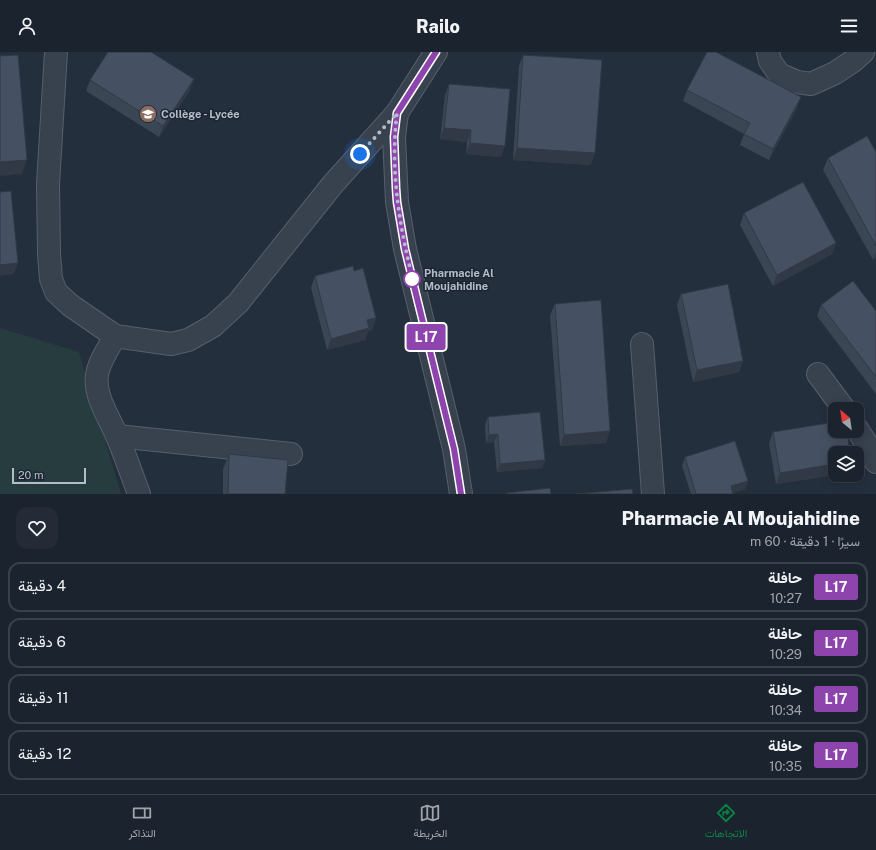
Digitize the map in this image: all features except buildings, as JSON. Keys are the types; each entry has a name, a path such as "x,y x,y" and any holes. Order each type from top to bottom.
{"street":[{"path":"56,52 48,184 49,254 51,279 56,292 70,305 115,336 171,344 188,340 213,326 238,303 333,184 397,113 436,52"},
{"path":"768,52 770,61 779,74 797,82 811,84 835,73 863,52"},
{"path":"397,113 394,144 398,210 405,249 454,449 461,494"},
{"path":"115,336 99,366 97,387 99,396 117,436 139,494"},
{"path":"642,344 654,494"},
{"path":"818,374 839,402"},
{"path":"117,436 291,454"},
{"path":"863,438 876,462"}],"green space":[{"path":"0,328 79,352 121,494 0,494"}],"bus line":[{"name":"L17","path":"436,52 397,113 394,137 394,159 397,202 405,249 454,449 461,494"}],"place":[{"name":"Collège - Lycée","path":"148,114"},
{"name":"Pharmacie Al Moujahidine","path":"412,279"}],"route":[{"path":"360,154 397,113 394,137 397,202 405,249 413,280 412,279"}]}
